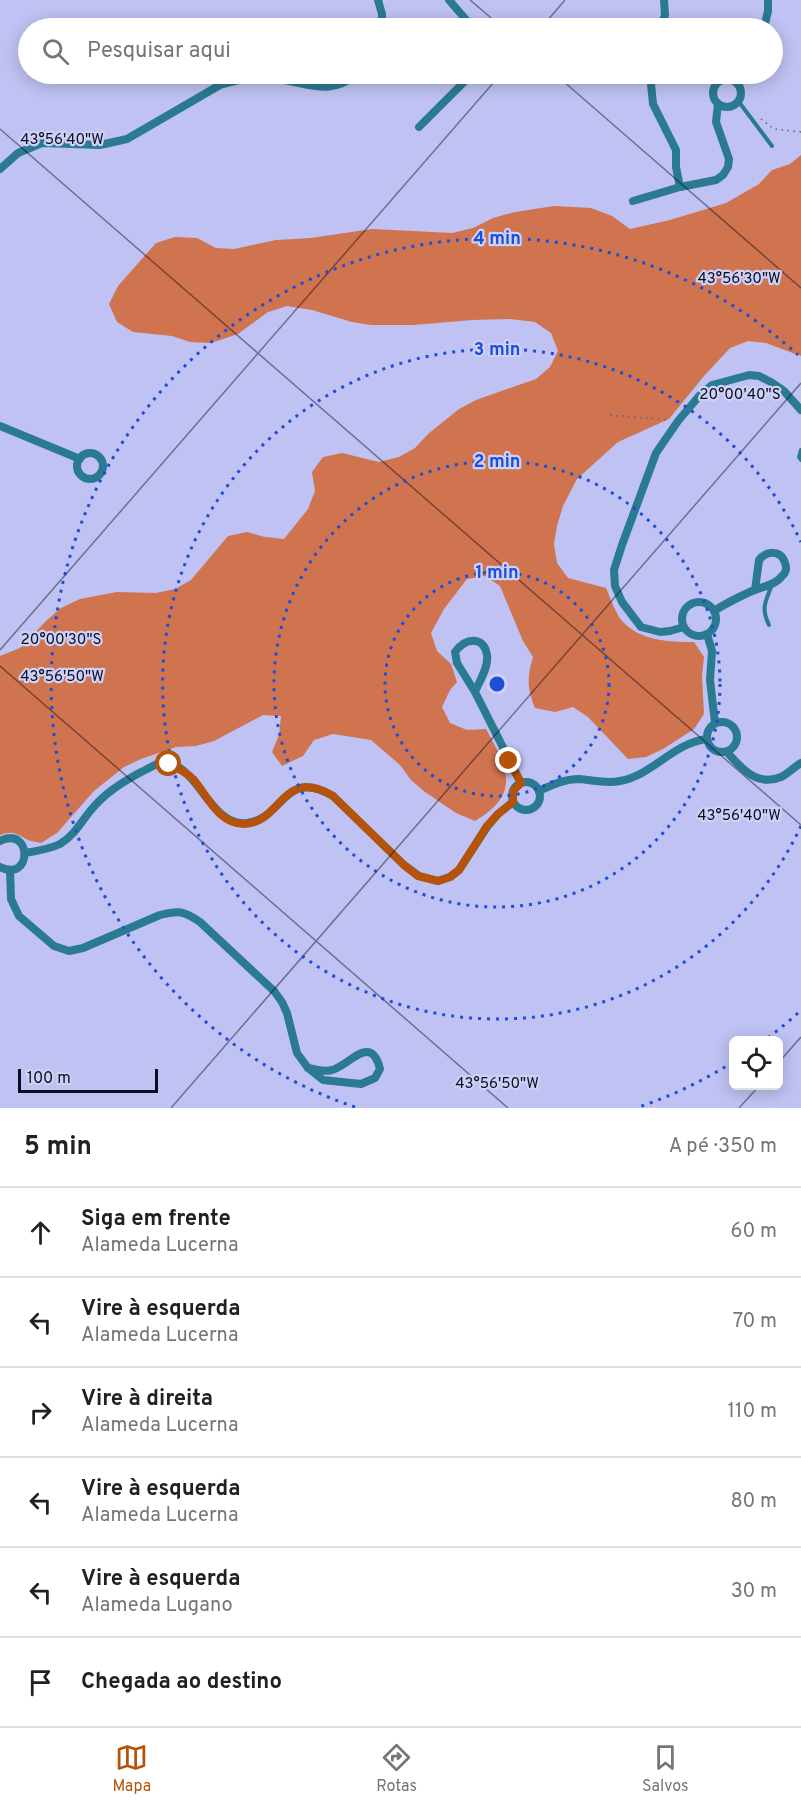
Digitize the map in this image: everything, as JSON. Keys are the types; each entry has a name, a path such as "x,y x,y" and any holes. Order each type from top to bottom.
{"street":[{"path":"378,0 382,18"},
{"path":"448,0 464,18"},
{"path":"664,0 664,18"},
{"path":"766,18 768,0"},
{"path":"0,169 18,153 42,144 51,142 100,145 127,139 224,84"},
{"path":"298,84 323,87 340,84"},
{"path":"419,126 462,84"},
{"path":"651,84 653,104 676,150 680,188"},
{"path":"716,84 713,97 718,104 731,107 739,102 742,94 737,84"},
{"path":"633,201 716,180 723,175 728,167 729,154 716,122 718,104"},
{"path":"684,627 660,632 641,627 622,602 615,586 614,570 657,453 678,421 700,395 712,386 749,375 759,376 784,391 801,410"},
{"path":"0,426 80,459"},
{"path":"714,611 782,577 786,568 780,555 770,553 759,560 755,590"},
{"path":"700,602 705,603 714,611 716,616 714,626 707,634 702,636 692,634 684,627 683,615 689,606 700,602"},
{"path":"707,634 712,651 710,680 716,723"},
{"path":"475,692 485,669 487,656 483,646 477,641 468,640 460,644 455,652 457,663 475,692 521,783"},
{"path":"716,723 730,724 736,731 737,741 727,752 714,750 706,739 709,729 716,723"},
{"path":"539,791 564,781 579,779 597,782 620,781 642,774 681,747 706,739"},
{"path":"727,752 747,773 760,780 780,777 801,763"},
{"path":"25,853 48,849 61,843 74,833 106,793 158,764 169,764 186,773 219,814 232,822 244,824 254,822 266,815 288,794 298,788 321,789 333,796 404,865 418,876 438,881 450,877 459,870 487,826 513,802"},
{"path":"528,782 535,785 539,791 540,798 532,809 518,808 513,802 513,791 521,783 528,782"},
{"path":"0,841 8,838 18,840 25,853 23,863 15,869 0,867"},
{"path":"10,870 10,899 19,916 54,946 69,951 83,948 160,915 174,912 186,913 200,922 282,1002 297,1053 308,1068 323,1080 361,1084 375,1078 380,1069 377,1059 371,1053 363,1052 334,1069 324,1071 308,1068"}],"lane":[{"path":"739,102 772,146"},
{"path":"801,450 799,452 801,460"},
{"path":"769,625 763,612 772,583"}],"path":[{"path":"756,116 774,129 801,132"},
{"path":"610,415 678,421"}],"shaded area":[{"path":"801,155 801,356 766,343 748,341 730,348 669,419 618,442 577,479 563,506 557,526 554,544 557,563 568,578 606,588 620,619 638,633 666,641 694,642 704,657 702,676 704,714 694,729 646,757 628,759 588,717 573,707 555,712 535,708 530,695 529,683 533,657 523,641 500,586 485,576 467,579 444,609 431,633 437,651 451,664 457,682 450,690 442,707 450,723 467,730 486,729 504,769 506,780 499,801 490,811 475,821 456,813 425,792 411,780 400,765 371,740 333,734 314,740 303,756 282,766 272,752 279,735 281,716 263,715 214,741 196,746 176,747 124,767 94,791 57,833 41,843 13,833 0,835 0,656 20,648 61,608 80,599 117,592 156,593 175,589 191,580 228,536 247,532 284,539 308,509 315,491 312,472 323,457 342,453 379,462 399,457 415,448 428,434 459,409 476,400 536,379 550,367 558,351 551,333 535,322 510,319 414,325 371,325 287,306 268,312 238,334 211,343 190,342 172,336 133,332 117,322 109,304 118,286 156,243 175,237 197,238 216,248 234,249 276,240 311,238 372,229 452,233 473,228 493,218 515,212 554,206 591,208 612,216 630,229 726,203 759,184 772,170 790,164"}],"route":[{"path":"169,764 186,773 219,814 232,822 244,824 254,822 266,815 288,794 298,788 321,789 333,796 404,865 418,876 438,881 450,877 459,870 487,826 513,802 513,791 521,783 509,761"}]}
